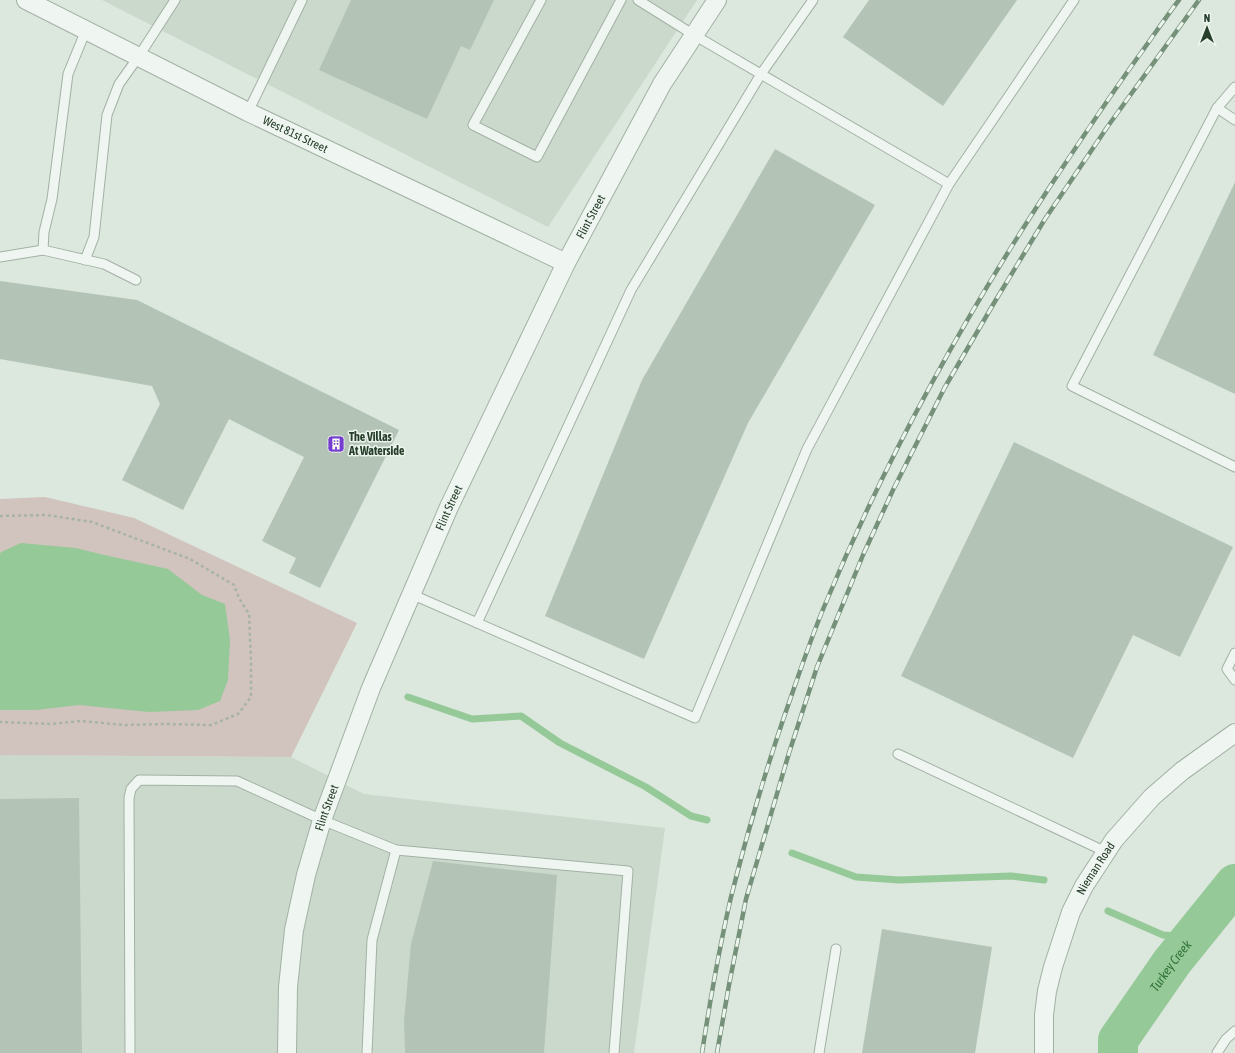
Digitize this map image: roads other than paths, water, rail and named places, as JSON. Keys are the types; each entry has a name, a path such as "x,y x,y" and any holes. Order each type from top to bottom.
{"street":[{"name":"West 81st Street","path":"26,0 248,112 566,263"},
{"name":"Flint Street","path":"287,1053 288,987 294,930 306,875 322,820 371,688 449,506 566,263 662,84 717,0"},
{"name":"Nieman Road","path":"1044,1053 1044,1015 1047,991 1053,966 1071,912 1084,886 1114,840 1152,797 1182,771 1235,734"}],"lane":[{"path":"86,260 94,237 107,114 119,84 175,0"},
{"path":"248,112 302,0"},
{"path":"541,0 473,125 537,157 621,0"},
{"path":"638,0 694,35 949,184"},
{"path":"477,623 631,290 761,74 813,0"},
{"path":"411,594 695,718 807,449 949,184 1074,0"},
{"path":"43,250 44,232 52,199 68,74 86,30"},
{"path":"1235,87 1217,108 1072,386 1235,467"},
{"path":"1217,108 1235,120"},
{"path":"0,257 43,250 104,264 136,280"},
{"path":"1235,653 1228,669 1235,680"},
{"path":"898,754 1106,852"},
{"path":"130,1053 129,798 131,789 140,780 237,781 322,820 396,850 628,871 614,1053"},
{"path":"367,1053 372,940 396,850"},
{"path":"819,1053 836,949"},
{"path":"1217,1053 1226,1039 1235,1031"}],"waterway":[{"path":"408,697 472,719 521,716 560,743 646,787 691,816 707,820"},
{"path":"792,853 856,877 899,880 1011,876 1044,880"},
{"name":"Turkey Creek","path":"1118,1053 1118,1040 1172,962 1235,884"},
{"path":"1108,911 1163,935 1192,937"}],"railway":[{"path":"702,1053 715,975 731,897 756,807 808,648 848,552 899,445 927,392 986,289 1049,188 1126,73 1179,0"},
{"path":"717,1053 746,899 789,753 817,667 863,555 893,490 945,387 994,303 1045,219 1108,126 1199,0"}],"place":[{"name":"The Villas At Waterside","path":"336,444"}]}
